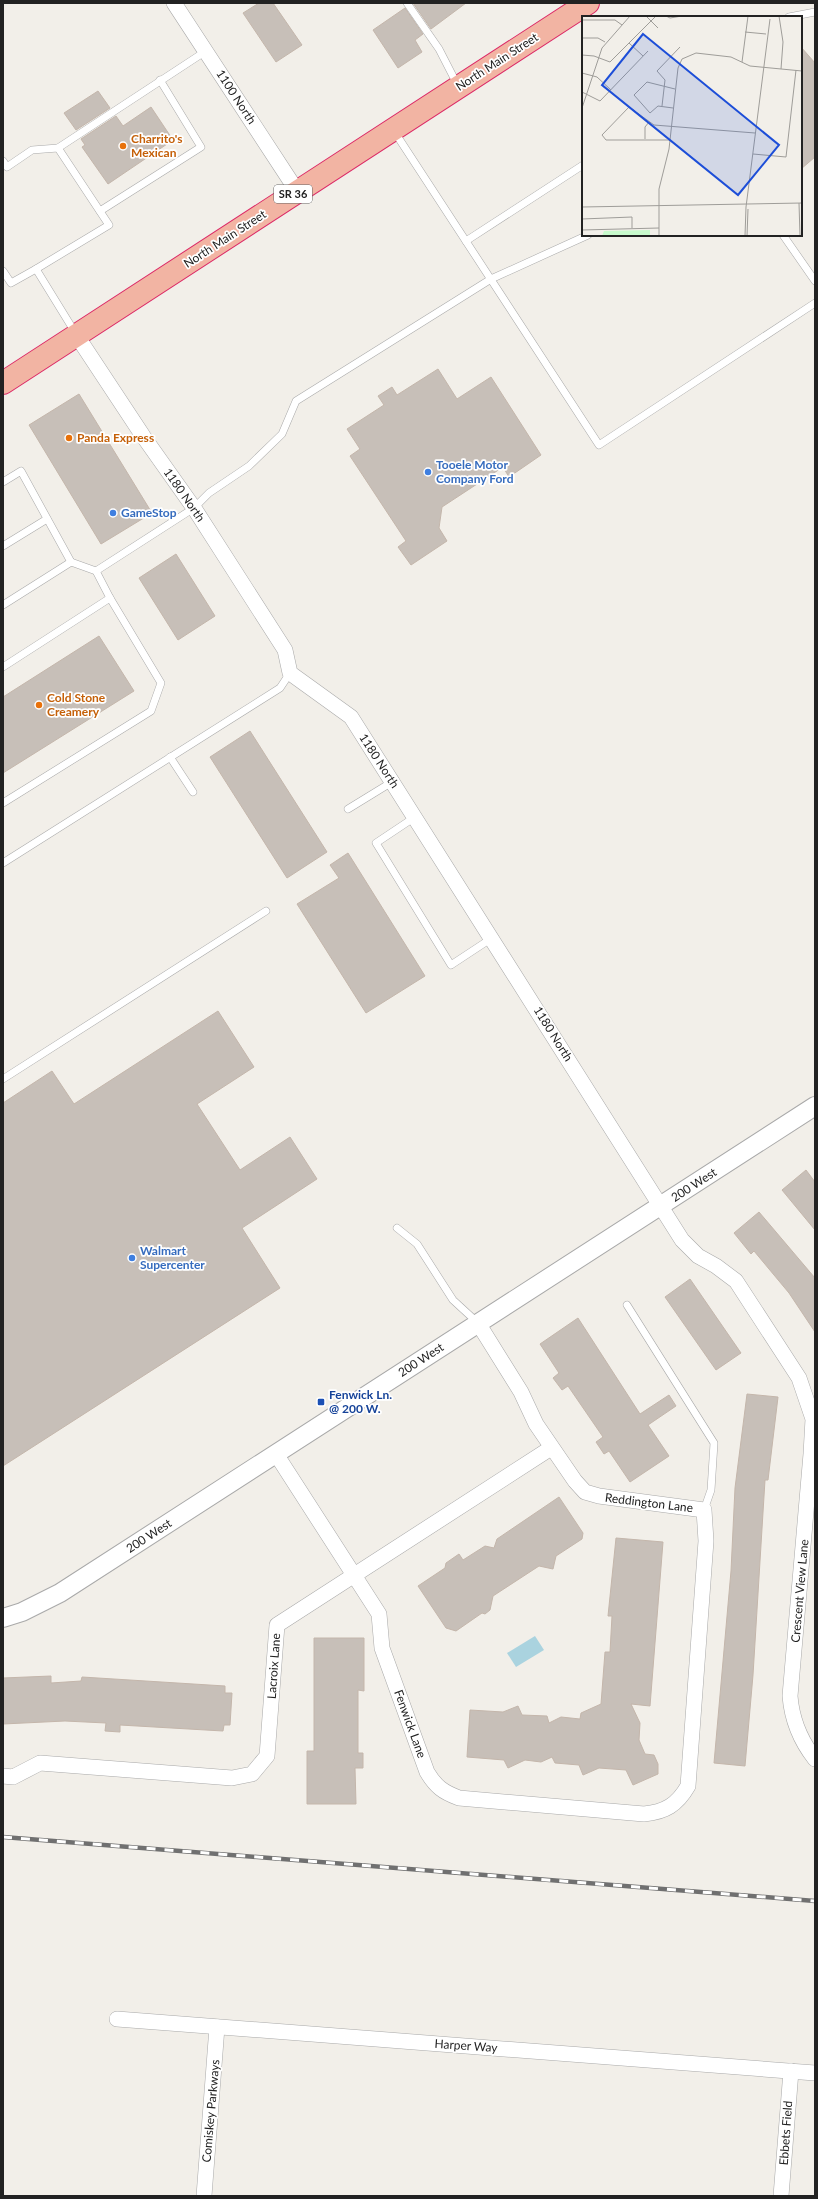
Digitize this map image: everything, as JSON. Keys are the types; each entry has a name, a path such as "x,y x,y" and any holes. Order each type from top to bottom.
{"highway":[{"name":"North Main Street","path":"3,383 297,191 585,6"}],"street":[{"name":"1100 North","path":"178,4 206,51 297,191"},
{"name":"1180 North","path":"77,336 142,436 194,508 285,650 290,673 351,717 662,1206"},
{"name":"200 West","path":"3,1618 22,1612 60,1593 815,1106"},
{"name":"Crescent View Lane","path":"662,1206 682,1240 693,1251 736,1281 799,1378 812,1418 813,1454 790,1696 799,1736 815,1759"},
{"name":"Reddington Lane","path":"478,1323 521,1392 536,1424 575,1481 585,1492 599,1496 704,1510 706,1541 688,1786 682,1797 670,1808"},
{"name":"Lacroix Lane","path":"3,1776 13,1777 40,1763 232,1778 252,1774 267,1756 277,1625 354,1574 552,1448"},
{"name":"Fenwick Lane","path":"276,1454 379,1614 382,1648 427,1772 434,1784 445,1793 460,1798 644,1814 657,1813 670,1808"},
{"name":"Harper Way","path":"117,2019 815,2073"},
{"name":"Comiskey Parkways","path":"204,2196 217,2027"},
{"name":"Ebbets Field","path":"781,2196 791,2071"}],"lane":[{"path":"407,3 439,49 458,87"},
{"path":"794,16 815,12"},
{"path":"3,161 7,167 32,150 58,148 206,51"},
{"path":"100,211 201,147 160,80"},
{"path":"393,129 600,446 815,303"},
{"path":"3,271 11,283 109,225 58,148"},
{"path":"466,241 582,166"},
{"path":"96,571 194,508 209,494 249,466 282,434 296,401 491,279 586,236"},
{"path":"784,236 815,281"},
{"path":"36,269 77,336"},
{"path":"3,482 21,471 72,562 96,571 110,598 161,683 151,711 3,803"},
{"path":"3,546 47,519"},
{"path":"3,605 72,562"},
{"path":"4,665 110,598"},
{"path":"3,863 280,688 290,673"},
{"path":"170,757 193,792"},
{"path":"348,809 392,782"},
{"path":"415,817 376,843 451,965 492,938"},
{"path":"3,1079 266,911"},
{"path":"397,1228 418,1244 453,1300 478,1323"},
{"path":"627,1306 714,1443 711,1490 704,1510"}],"water":[{"path":"535,1636 544,1650 516,1667 507,1653"}],"building":[{"path":"259,3 273,3 302,45 276,62 243,13"},
{"path":"413,3 466,3 431,29"},
{"path":"405,8 423,34 415,40 422,52 398,68 373,30"},
{"path":"802,48 815,63 815,157 802,168"},
{"path":"98,91 110,108 76,130 64,113"},
{"path":"151,107 173,140 108,184 82,147 85,145 81,139 116,116 123,126"},
{"name":"Tooele Motor Company Ford","path":"438,369 457,399 491,377 541,455 509,477 503,467 442,507 439,528 447,541 411,565 398,547 406,541 350,456 360,449 347,429 384,405 378,396 392,387 397,395"},
{"path":"79,394 152,513 101,544 29,425"},
{"path":"176,554 215,616 178,640 139,578"},
{"path":"99,636 134,691 3,773 3,697"},
{"path":"250,731 327,852 287,878 210,757"},
{"path":"348,853 425,976 366,1013 297,904 339,878 330,865"},
{"name":"Walmart Supercenter","path":"218,1011 254,1067 197,1104 240,1170 290,1137 317,1179 242,1228 280,1288 3,1466 3,1103 52,1071 74,1104"},
{"path":"806,1170 815,1182 815,1230 782,1190"},
{"path":"759,1212 815,1278 815,1332 789,1293 754,1251 751,1254 734,1233"},
{"path":"690,1279 741,1353 716,1370 665,1297"},
{"path":"578,1318 640,1414 669,1395 676,1406 648,1425 669,1456 630,1482 609,1451 604,1454 596,1442 603,1437 568,1386 562,1390 553,1378 559,1373 540,1344"},
{"path":"747,1394 778,1397 768,1480 765,1480 753,1675 745,1766 714,1763 731,1571 735,1488"},
{"path":"559,1497 583,1533 582,1539 556,1556 553,1569 539,1566 493,1596 490,1610 485,1614 482,1613 456,1631 446,1628 418,1586 445,1568 446,1563 459,1554 463,1560 485,1546 494,1548 497,1539"},
{"path":"616,1538 663,1542 650,1706 631,1704 640,1723 639,1740 645,1754 654,1755 658,1764 658,1774 633,1785 626,1770 599,1768 583,1775 579,1765 555,1763 552,1757 541,1762 525,1760 508,1768 504,1760 467,1757 470,1710 503,1712 518,1706 522,1715 547,1716 549,1723 561,1717 580,1719 581,1713 601,1704 605,1652 610,1652 612,1616 608,1616"},
{"path":"314,1638 364,1638 364,1691 358,1690 358,1753 363,1753 363,1768 355,1768 356,1804 307,1804 307,1751 314,1751"},
{"path":"51,1676 51,1683 81,1681 82,1677 225,1686 225,1693 232,1693 230,1725 224,1725 223,1731 120,1725 120,1732 105,1731 106,1723 65,1721 3,1724 3,1678"}],"railway":[{"path":"3,1837 815,1901"}],"place":[{"name":"Charrito's Mexican","path":"123,146"},
{"name":"Panda Express","path":"69,438"},
{"name":"Tooele Motor Company Ford","path":"428,472"},
{"name":"GameStop","path":"113,513"},
{"name":"Cold Stone Creamery","path":"39,705"},
{"name":"Walmart Supercenter","path":"132,1258"},
{"name":"Fenwick Ln. @ 200 W.","path":"321,1402"}]}
